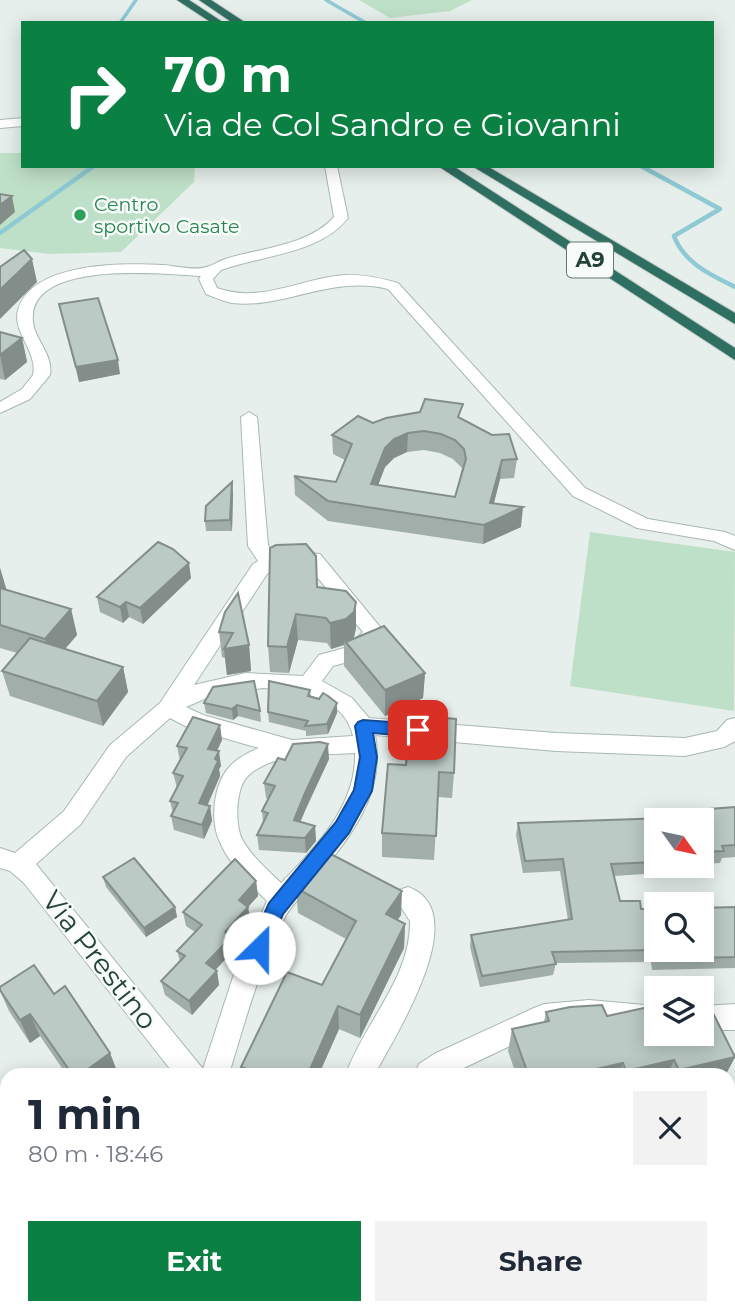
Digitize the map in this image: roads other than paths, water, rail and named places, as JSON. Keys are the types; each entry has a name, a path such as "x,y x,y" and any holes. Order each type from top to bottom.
{"highway":[{"path":"182,0 215,21"},
{"path":"204,0 238,21"},
{"name":"A9","path":"447,168 735,355"},
{"name":"A9","path":"481,168 735,319"}],"street":[{"path":"0,124 21,122"},
{"path":"331,168 341,218 337,225 318,236 226,263 206,279 211,291 230,299 242,300 348,278 380,281 393,286 579,492 644,524 718,536 735,544"},
{"path":"0,408 28,393 40,380 45,366 41,353 24,323 25,309 34,295 51,284 73,274 99,269 212,272"},
{"path":"249,417 258,546 270,563"},
{"path":"168,708 260,569 279,556 313,559 375,633 355,653 326,660 308,685"},
{"path":"9,861 50,840 87,800 105,767 134,736 168,708 205,687 242,681 277,681 308,685 335,696 350,707 365,735 368,757 363,791 343,828 276,909 250,968 217,1068"},
{"path":"168,708 197,722 292,749"},
{"path":"283,900 244,863 229,837 225,812 235,775 269,751 365,735 685,747 724,738 735,726"},
{"name":"Via Prestino","path":"9,861 33,876 186,1068"},
{"path":"363,1068 424,941 423,920 408,898"},
{"path":"437,1068 544,1017 589,1012 644,1017"},
{"path":"714,1018 735,1017"}],"waterway":[{"path":"121,21 136,0"},
{"path":"326,0 363,21"},
{"path":"0,233 91,168"},
{"path":"645,168 720,209 674,236 691,261 735,287"}],"place":[{"name":"Centro sportivo Casate","path":"80,215"}]}
